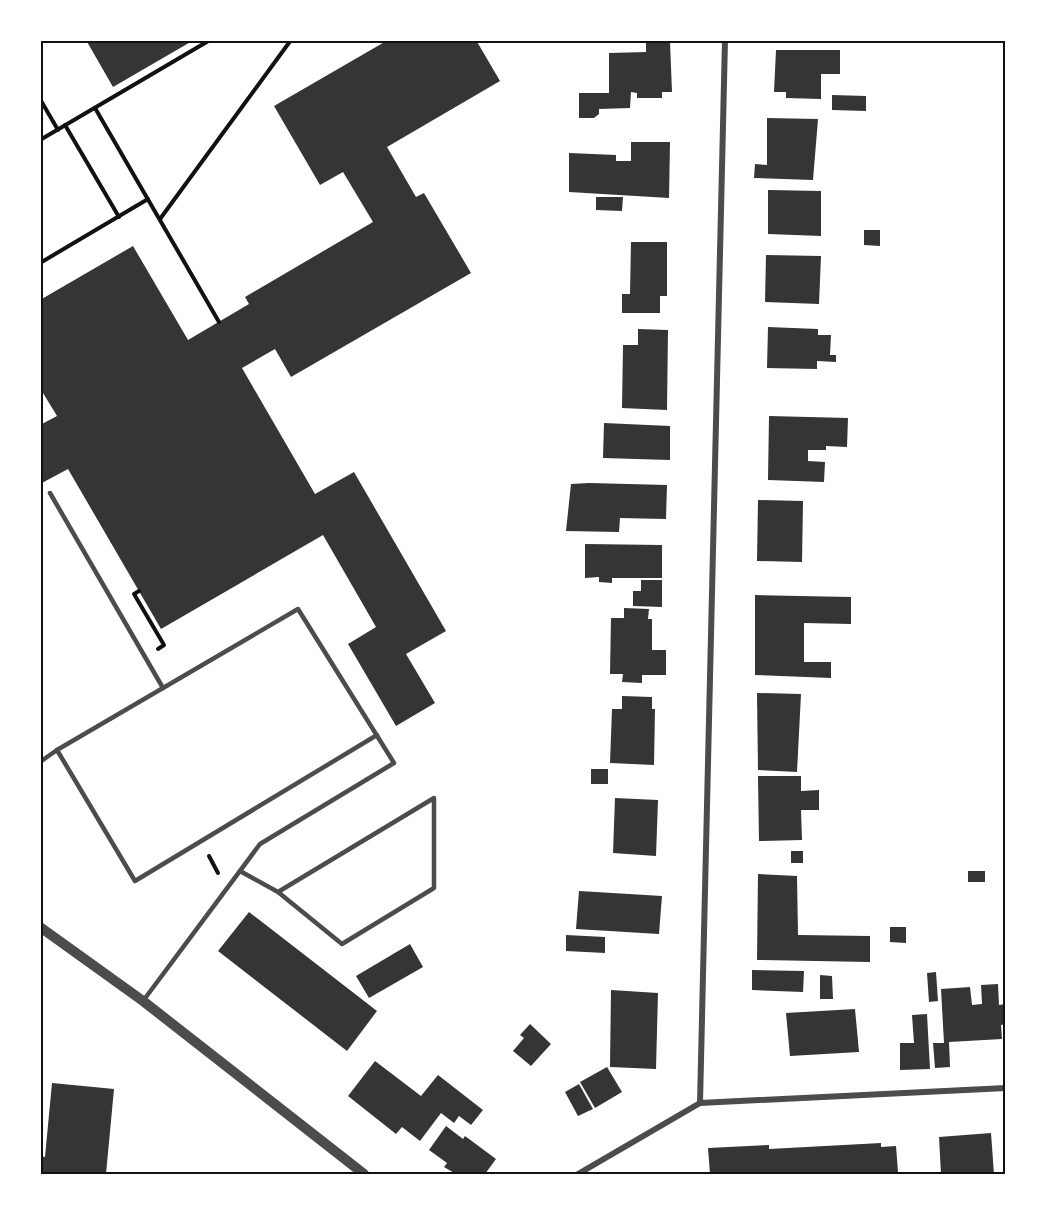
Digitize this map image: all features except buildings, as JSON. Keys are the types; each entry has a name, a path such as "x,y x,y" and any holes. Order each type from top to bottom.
{"street":[{"path":"700,1103 725,40"},
{"path":"40,927 143,1001 364,1174"},
{"path":"578,1174 700,1103 1005,1088"}],"lane":[{"path":"50,493 163,688"},
{"path":"40,762 298,609 394,763 260,844 143,1001"},
{"path":"57,750 135,881 377,735"},
{"path":"240,871 278,892 342,944 434,888 434,798 278,892"}],"path":[{"path":"40,140 210,40"},
{"path":"160,219 291,40"},
{"path":"40,99 58,130"},
{"path":"95,108 219,322"},
{"path":"65,125 119,217"},
{"path":"40,263 148,199"},
{"path":"139,591 134,594 153,626"},
{"path":"210,857 214,866"}]}
